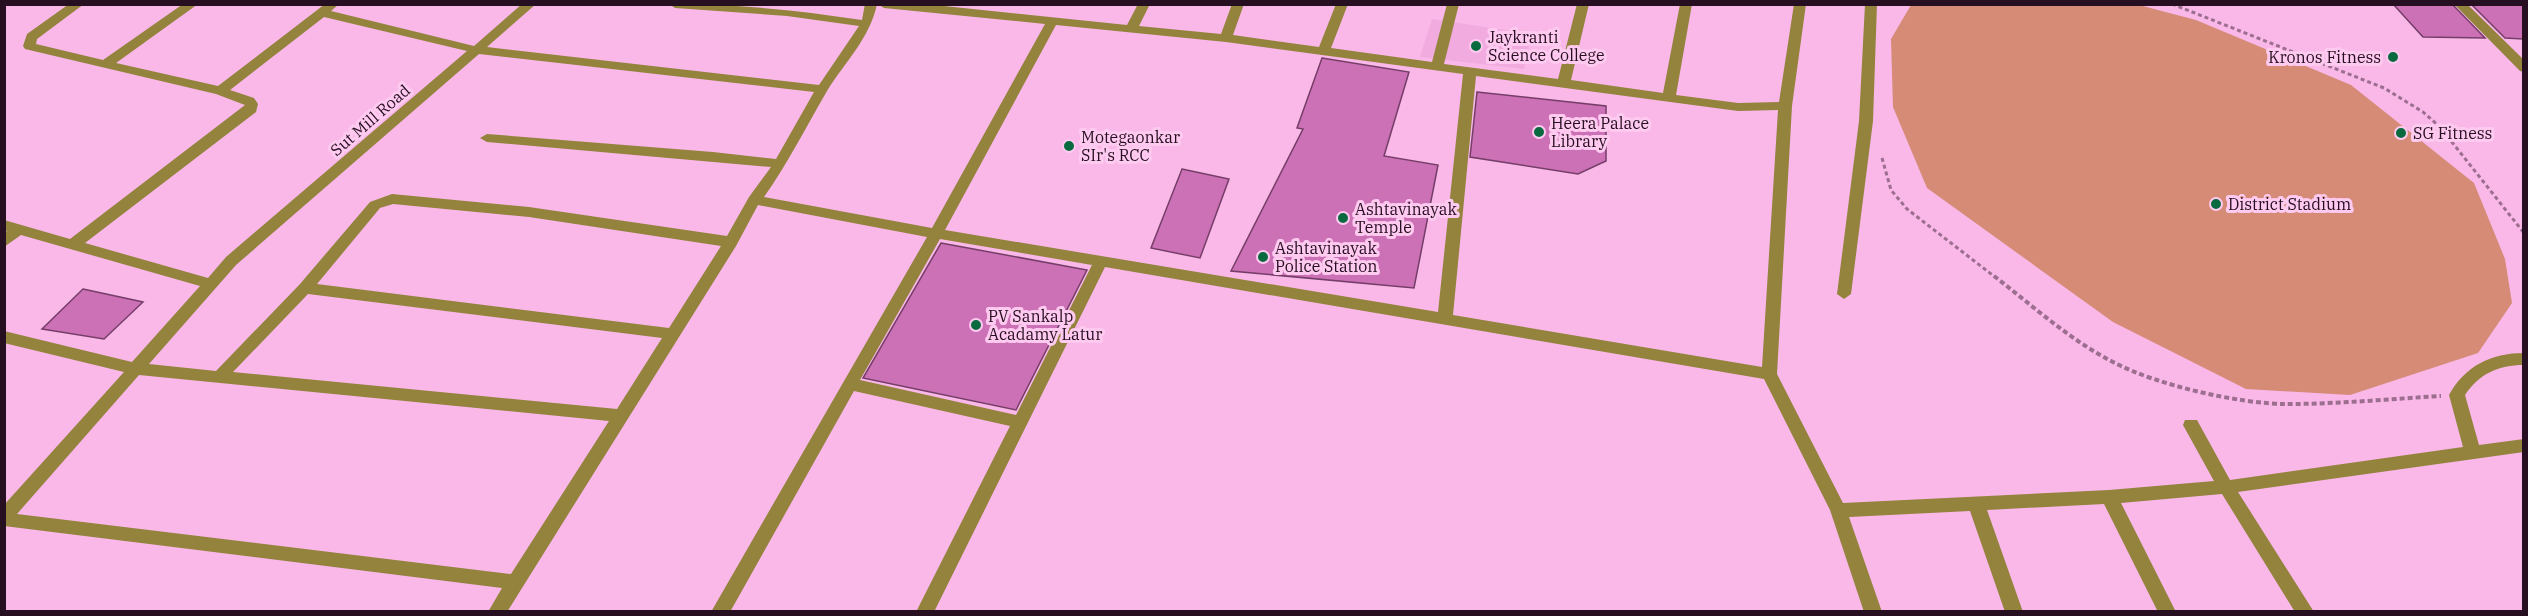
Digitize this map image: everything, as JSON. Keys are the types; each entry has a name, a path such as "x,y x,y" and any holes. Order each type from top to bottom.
{"street":[{"path":"72,245 251,109 252,104 220,91 29,46 31,37 78,4"},
{"path":"105,64 192,4"},
{"path":"220,91 333,4"},
{"name":"Sut Mill Road","path":"4,518 231,261 530,4"},
{"path":"675,4 766,8 867,24"},
{"path":"497,612 731,242 754,200 780,164 822,88 867,24 871,4"},
{"path":"884,4 963,7 1053,20 1226,38 1470,71 1564,81 1738,107 1785,106"},
{"path":"1132,27 1144,4"},
{"path":"1226,38 1238,4"},
{"path":"1323,52 1342,4"},
{"path":"1437,66 1453,4"},
{"path":"1564,81 1583,4"},
{"path":"1669,97 1686,4"},
{"path":"1800,4 1785,106 1768,374 1838,510 1873,612"},
{"path":"1844,294 1866,121 1871,4"},
{"path":"2460,4 2523,68"},
{"path":"322,13 477,50 822,88"},
{"path":"720,612 936,234 1053,20"},
{"path":"1445,318 1470,71"},
{"path":"487,138 780,164"},
{"path":"219,376 305,288 375,205 392,199 529,212 731,242"},
{"path":"754,200 1100,263 1445,318 1768,374"},
{"path":"4,242 11,227 212,284"},
{"path":"925,612 1100,263"},
{"path":"305,288 672,334"},
{"path":"4,337 137,369 619,416"},
{"path":"2473,452 2457,395 2475,371 2497,362 2523,359"},
{"path":"850,384 1020,422"},
{"path":"2191,425 2226,487 2305,612"},
{"path":"1838,510 2109,497 2226,487 2523,445"},
{"path":"2109,497 2167,612"},
{"path":"1976,502 2014,612"},
{"path":"4,518 516,582"}],"path":[{"path":"2172,4 2384,88 2404,99 2440,127 2523,233"},
{"path":"1881,149 1883,168 1891,190 1907,209 2041,314 2116,364 2169,383 2224,396 2285,404 2457,395"}],"shaded area":[{"name":"District Stadium","path":"1911,5 2139,5 2196,20 2351,85 2474,183 2505,259 2512,303 2478,353 2350,395 2246,389 2113,322 1927,188 1893,107 1891,39"},
{"name":"Jaykranti Science College","path":"1432,19 1531,34 1524,69 1420,57"}],"building":[{"path":"2393,4 2452,4 2485,38 2423,37"},
{"path":"2471,4 2523,4 2523,39 2505,38"},
{"name":"Ashtavinayak Temple","path":"1322,58 1409,72 1384,156 1438,165 1414,288 1231,271 1303,129 1297,128"},
{"name":"Heera Palace Library","path":"1477,92 1606,106 1606,161 1578,174 1470,157"},
{"path":"1182,169 1229,179 1200,258 1151,248"},
{"name":"PV Sankalp Acadamy Latur","path":"941,243 1087,270 1016,410 863,378"},
{"path":"83,289 143,302 104,339 42,329"}],"place":[{"name":"Jaykranti Science College","path":"1476,46"},
{"name":"Kronos Fitness","path":"2393,57"},
{"name":"Heera Palace Library","path":"1539,132"},
{"name":"SG Fitness","path":"2401,133"},
{"name":"Motegaonkar SIr's RCC","path":"1069,146"},
{"name":"District Stadium","path":"2216,204"},
{"name":"Ashtavinayak Temple","path":"1343,218"},
{"name":"Ashtavinayak Police Station","path":"1263,257"},
{"name":"PV Sankalp Acadamy Latur","path":"976,325"}]}
